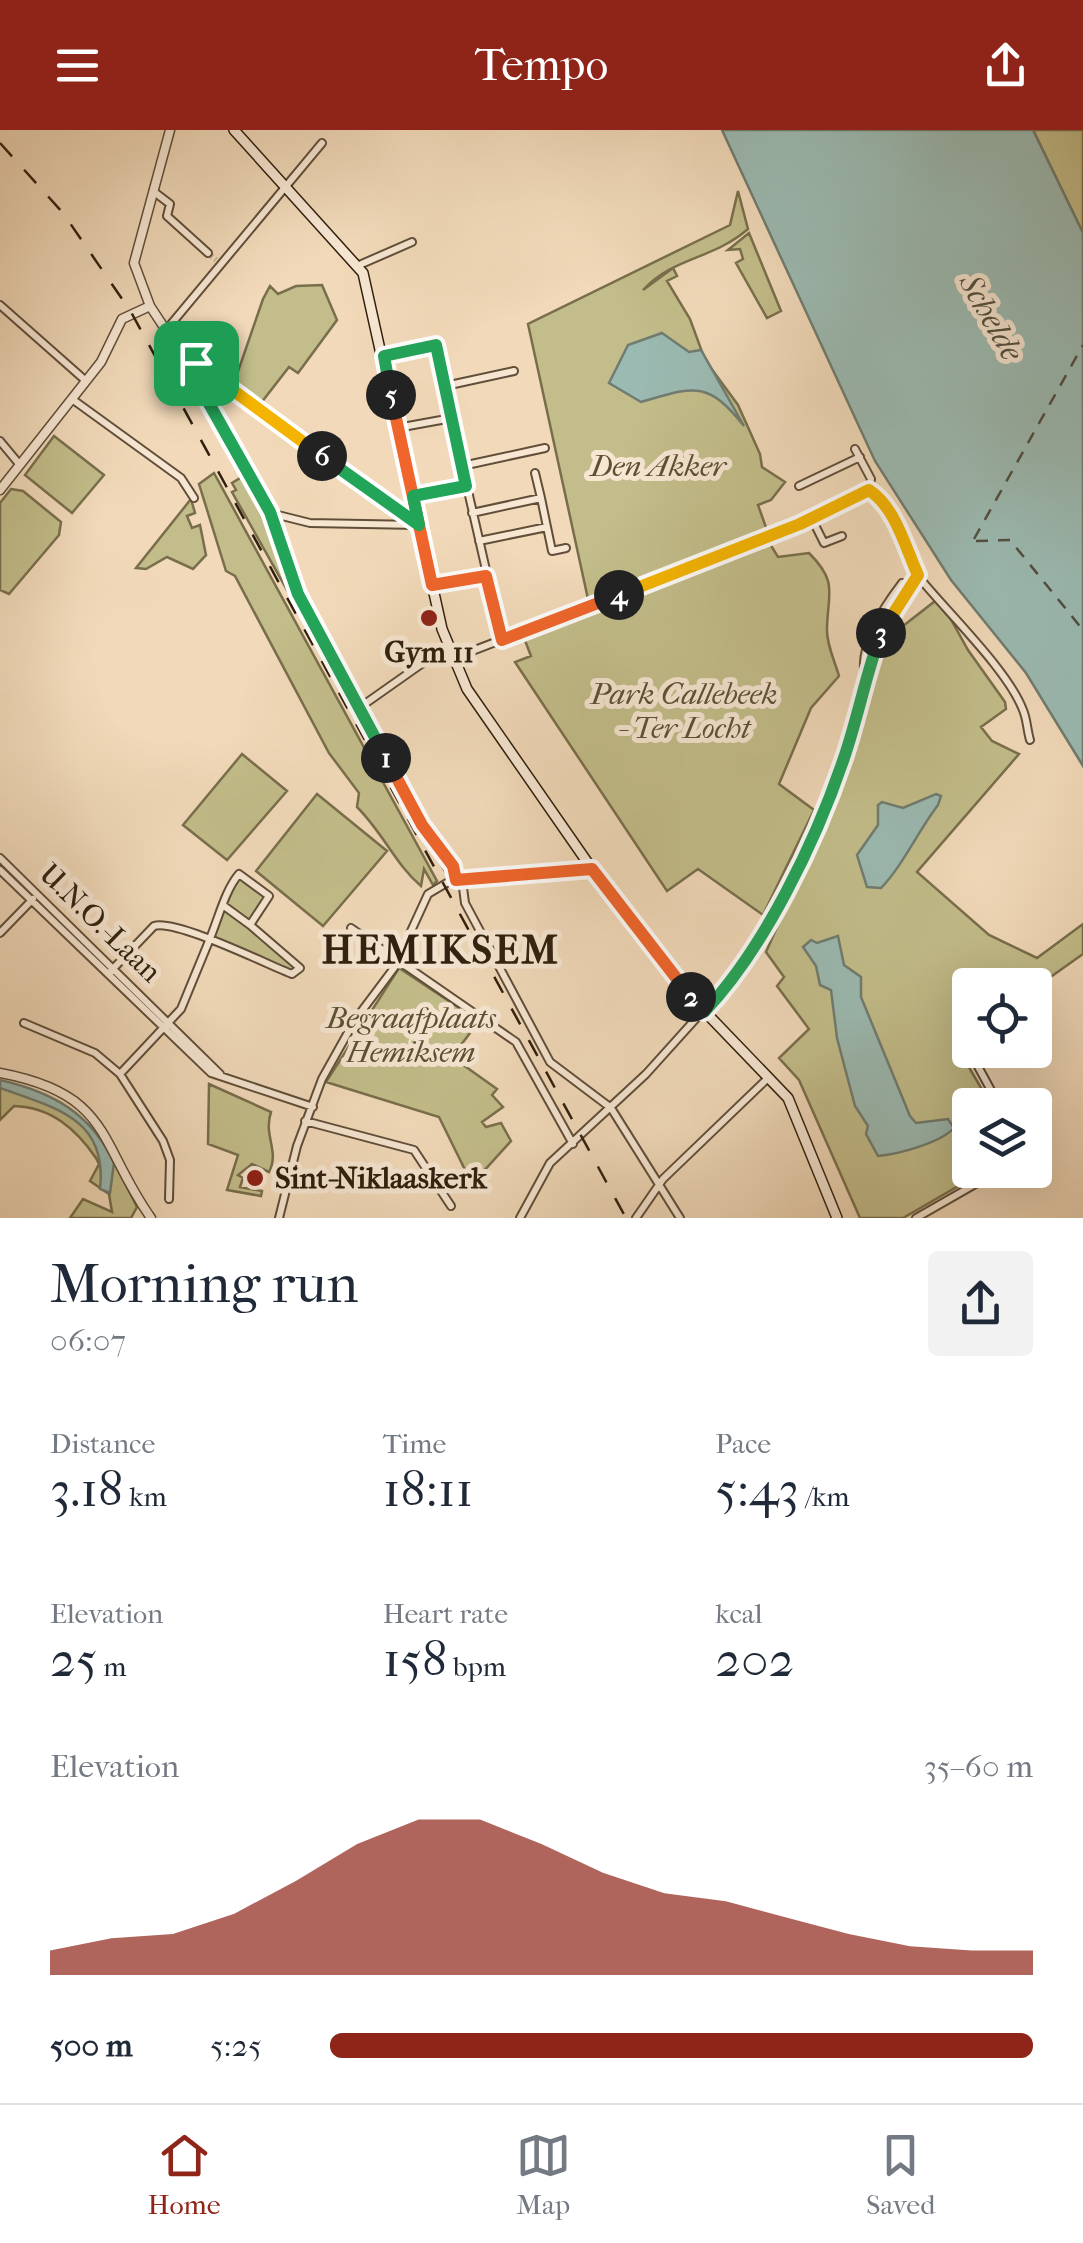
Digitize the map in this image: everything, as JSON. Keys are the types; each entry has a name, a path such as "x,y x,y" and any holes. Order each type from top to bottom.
{"main road":[{"path":"234,130 357,266 371,297 432,585 447,646 467,688 592,869 704,1012 788,1098 837,1218"}],"street":[{"path":"160,130 169,135 134,264 150,306 179,350 419,525"},
{"path":"167,330 218,262 322,143"},
{"path":"152,191 170,204 167,216 208,253"},
{"path":"357,266 412,242"},
{"path":"0,305 86,381"},
{"path":"0,490 86,381 124,316 150,306"},
{"path":"384,356 436,345 502,640"},
{"path":"196,363 198,384 270,512 298,594 422,825 453,866 465,903 545,1054 610,1108 680,1218"},
{"path":"445,386 514,371"},
{"path":"72,399 181,478 194,498"},
{"path":"397,428 452,418"},
{"path":"0,441 20,464"},
{"path":"462,466 545,448"},
{"path":"799,486 857,453 871,479 869,490"},
{"path":"536,473 552,551 566,548"},
{"path":"413,496 467,489"},
{"path":"452,658 812,519 869,490"},
{"path":"869,490 883,502 900,531 918,575 941,598 1022,707 1030,740"},
{"path":"472,513 541,498"},
{"path":"270,512 310,523 419,525"},
{"path":"812,519 824,543 842,536"},
{"path":"480,541 547,527"},
{"path":"520,1218 546,1168 704,1012 746,963 838,775 886,620 918,575"},
{"path":"432,585 486,576"},
{"path":"866,682 862,670 870,640 902,583"},
{"path":"359,708 447,646"},
{"name":"U.N.O.-Laan","path":"0,858 35,897 224,1077 312,1107"},
{"path":"279,1218 305,1121 355,1020 397,962 423,899 441,884 459,880 592,869"},
{"name":"U.N.O.-Laan","path":"0,870 35,897"},
{"path":"120,1074 181,1009 236,876 246,877 269,896 250,925"},
{"path":"0,933 35,897"},
{"path":"111,971 157,924 292,974 297,972 298,964 224,906"},
{"path":"352,928 516,1042 573,1144"},
{"path":"24,1022 95,1054 120,1074 164,1141 170,1160 169,1199"},
{"path":"0,1073 53,1090 87,1111 109,1138 151,1218"},
{"path":"636,1218 658,1184 768,1077"},
{"path":"305,1121 414,1150 451,1206"},
{"path":"916,1218 968,1188"}],"green space":[{"path":"1033,130 1083,130 1083,233"},
{"name":"Den Akker","path":"738,191 748,229 721,247 668,270 643,290 673,268 677,276 667,281 690,319 705,360 738,405 762,467 785,482 771,500 758,505 768,533 588,599 528,324 730,225"},
{"path":"749,233 781,311 767,318 736,263 743,259 740,249 728,250"},
{"path":"322,285 337,320 298,373 289,367 261,403 234,383 263,299 270,286 278,294 296,286"},
{"path":"185,367 254,486 296,592 447,875 232,492 236,490 232,483 245,475 213,417 209,419 191,379 187,380"},
{"path":"54,436 104,475 72,513 25,475"},
{"path":"214,473 437,881 433,885 424,869 421,886 412,877 357,807 359,793 329,753 235,576 226,571 199,484"},
{"path":"11,489 23,491 61,522 59,535 9,594 0,590 0,503"},
{"path":"191,499 195,513 187,516 192,528 200,525 206,555 193,569 167,557 146,569 136,568"},
{"name":"Park Callebeek - Ter Locht","path":"770,544 778,557 809,553 824,572 829,588 828,640 839,676 811,708 779,784 814,810 763,915 698,869 667,891 515,662 531,656 524,638"},
{"name":"Park Callebeek - Ter Locht","path":"939,598 968,650 1005,702 1006,709 981,727 992,741 1019,754 917,872 989,935 1037,958 1083,924 1083,954 1052,976 1052,968 952,968 952,1068 969,1068 981,1088 952,1088 955,1188 903,1218 860,1218 799,1080 779,1058 809,1029 777,986 784,977 766,952 843,778 891,620 903,626"},
{"path":"242,754 287,791 227,860 183,825"},
{"path":"317,794 387,851 323,926 256,871"},
{"path":"236,876 268,893 250,925 298,963 297,972 209,941"},
{"name":"Begraafplaats Hemiksem","path":"399,968 479,1021 452,1057 497,1089 492,1095 503,1107 482,1122 486,1127 501,1123 511,1141 472,1184 439,1117 326,1082"},
{"path":"0,1082 69,1108 109,1151 137,1207 131,1218 70,1218 83,1199 112,1212 109,1194 90,1181 99,1164 96,1158 71,1129 40,1110 14,1106 0,1120"},
{"path":"209,1084 271,1112 273,1157 269,1172 252,1164 238,1175 243,1178 240,1187 262,1191 261,1196 227,1190 238,1155 208,1144"}],"water":[{"name":"Schelde","path":"722,130 1033,130 1083,233 1083,766 1026,673 951,580 875,461"},
{"path":"662,333 689,352 701,350 744,426 709,394 687,391 641,402 609,383 628,345"},
{"path":"936,794 941,796 938,805 896,870 881,888 867,887 857,855 878,825 878,805 882,802 903,808"},
{"path":"838,936 844,965 861,977 861,997 910,1116 916,1123 948,1119 952,1129 929,1143 878,1156 866,1134 868,1126 855,1106 837,1038 831,990 820,985 816,966 803,947 811,940 817,943"},
{"path":"0,1080 53,1098 82,1118 114,1163 110,1193 100,1189 100,1165 86,1131 58,1110 0,1088"}],"ferry route":[{"path":"974,539 1083,345"},
{"path":"976,541 1010,540 1083,630"}],"tunnel":[{"path":"208,253 216,260"}],"railway":[{"path":"0,143 63,213 131,312 626,1218"}],"place":[{"name":"Gym 11","path":"429,618"},
{"name":"Sint-Niklaaskerk","path":"255,1178"}],"district":[{"name":"HEMIKSEM","path":"441,950"}],"route":[{"path":"196,363 198,384 270,512 298,594 422,825 456,871 456,880 592,869 704,1012 746,963 767,926 838,775 886,620 918,575 883,502 869,490 800,524 502,640 486,576 432,585 413,496 397,428 384,356 436,345 466,486 413,496 419,525 196,363"}]}
